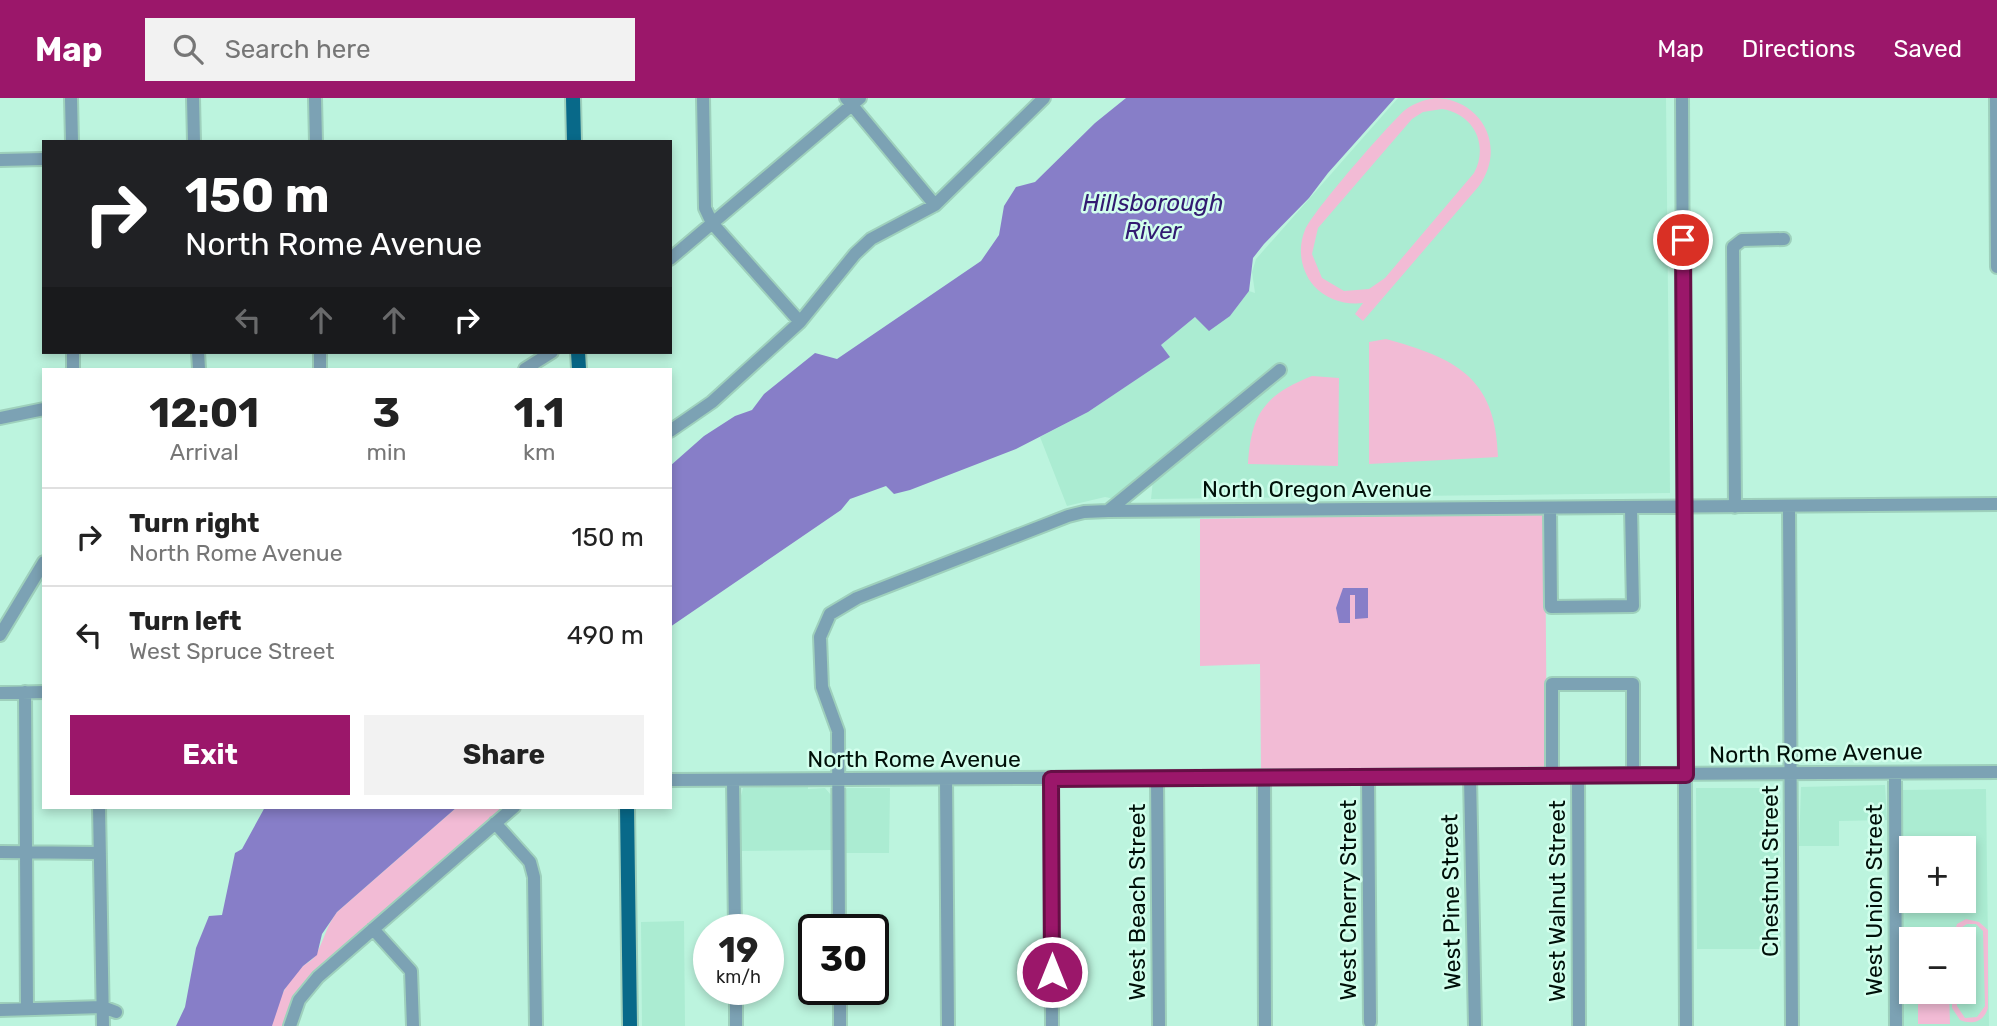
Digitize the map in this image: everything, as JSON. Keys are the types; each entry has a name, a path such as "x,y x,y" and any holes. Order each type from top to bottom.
{"main road":[{"path":"573,98 574,140"},
{"path":"627,809 630,1026"}],"street":[{"path":"71,98 72,140"},
{"path":"194,98 194,140"},
{"path":"316,98 316,140"},
{"path":"704,98 705,208 712,223 800,322"},
{"path":"672,430 712,402 800,322 855,254 871,239 935,205 1044,98"},
{"path":"1682,98 1686,1026"},
{"path":"1996,98 1997,267"},
{"path":"672,257 852,101 935,205"},
{"path":"0,160 42,159"},
{"path":"1735,507 1733,247 1742,240 1784,239"},
{"path":"527,368 549,354"},
{"path":"1108,511 1280,370"},
{"path":"0,418 42,408"},
{"name":"North Oregon Avenue","path":"839,914 838,731 820,679 820,637 830,614 857,598 1068,516 1108,511 1997,504"},
{"name":"Chestnut Street","path":"1789,506 1792,1026"},
{"path":"1550,509 1551,607 1633,606 1631,508"},
{"path":"0,635 42,565"},
{"path":"1552,776 1552,684 1633,684 1633,776"},
{"path":"24,692 27,1009"},
{"path":"0,693 42,692"},
{"name":"North Rome Avenue","path":"672,780 1997,772"},
{"name":"West Union Street","path":"1895,773 1896,1026"},
{"name":"West Pine Street","path":"1470,776 1475,1026"},
{"name":"West Walnut Street","path":"1578,776 1579,1026"},
{"path":"1264,777 1265,1026"},
{"name":"West Cherry Street","path":"1368,777 1370,1022"},
{"name":"West Beach Street","path":"1157,778 1159,1026"},
{"path":"946,779 948,1026"},
{"path":"1051,779 1052,1026"},
{"path":"733,780 735,914"},
{"path":"99,809 103,1026"},
{"path":"290,1026 299,1000 318,977 512,809"},
{"path":"495,823 530,862 534,877 536,1026"},
{"path":"0,852 100,853"},
{"path":"373,929 411,971 413,1026"},
{"path":"736,1005 736,1026"},
{"path":"840,1005 840,1026"},
{"path":"0,1010 103,1007 116,1012"}],"shaded area":[{"path":"1398,98 1666,98 1670,493 1151,499 1153,480 1115,499 1105,497 1067,506 1040,437 1088,412 1169,357 1161,345 1195,317 1230,316 1249,291 1255,293 1252,272 1256,259"},
{"path":"1435,98 1452,100 1477,116 1490,141 1491,156 1487,171 1479,186 1363,321 1355,314 1363,303 1330,298 1314,286 1306,274 1301,245 1305,230 1322,205 1383,132 1408,108","holes":["1442,109 1463,117 1476,132 1480,152 1474,173 1385,278 1369,289 1344,291 1322,278 1312,254 1318,228 1412,119 1423,112"]},
{"path":"1386,339 1432,354 1467,375 1480,389 1489,407 1498,457 1369,464 1369,342"},
{"path":"1312,376 1339,378 1338,466 1248,464 1253,431 1263,408 1283,391"},
{"path":"1545,513 1547,771 1261,772 1260,664 1200,666 1200,519"},
{"path":"1885,785 1887,820 1839,821 1839,846 1799,846 1801,787"},
{"path":"808,786 808,789 825,788 831,795 832,850 738,851 738,808 743,788"},
{"path":"847,788 890,788 889,853 844,853 843,795"},
{"path":"1696,788 1777,788 1781,949 1697,949"},
{"path":"1986,789 1989,1026 1904,1026 1904,1004 1976,1004 1976,927 1903,927 1903,913 1976,913 1976,836 1902,836 1901,790"},
{"path":"455,809 503,809 314,974 286,1026 272,1026 286,987 296,973 315,956 337,912"},
{"path":"1966,919 1979,922 1988,930 1988,1008 1981,1019 1973,1022 1960,1020 1952,1004 1957,1004 1965,1018 1977,1017 1985,1006 1983,931 1976,924 1956,927"},
{"path":"684,921 685,1026 642,1026 641,922"},
{"path":"1918,1004 1949,1004 1950,1024 1918,1024"}],"water":[{"name":"Hillsborough River","path":"1126,98 1395,98 1253,258 1249,291 1230,316 1209,331 1195,317 1161,345 1170,357 1088,412 1016,449 910,490 894,494 886,486 850,499 841,510 672,626 672,464 704,436 735,416 752,410 764,394 815,353 837,359 981,261 999,235 1004,206 1016,187 1035,182 1095,123"},
{"path":"1343,588 1368,588 1368,618 1355,619 1355,595 1350,595 1350,623 1339,623 1336,608"},
{"path":"264,809 455,809 337,912 322,934 317,955 303,966 284,990 272,1026 176,1026 185,1007 196,948 209,916 222,915 235,853 242,849"}],"route":[{"path":"1052,972 1051,779 1686,775 1682,543 1683,240"}]}
